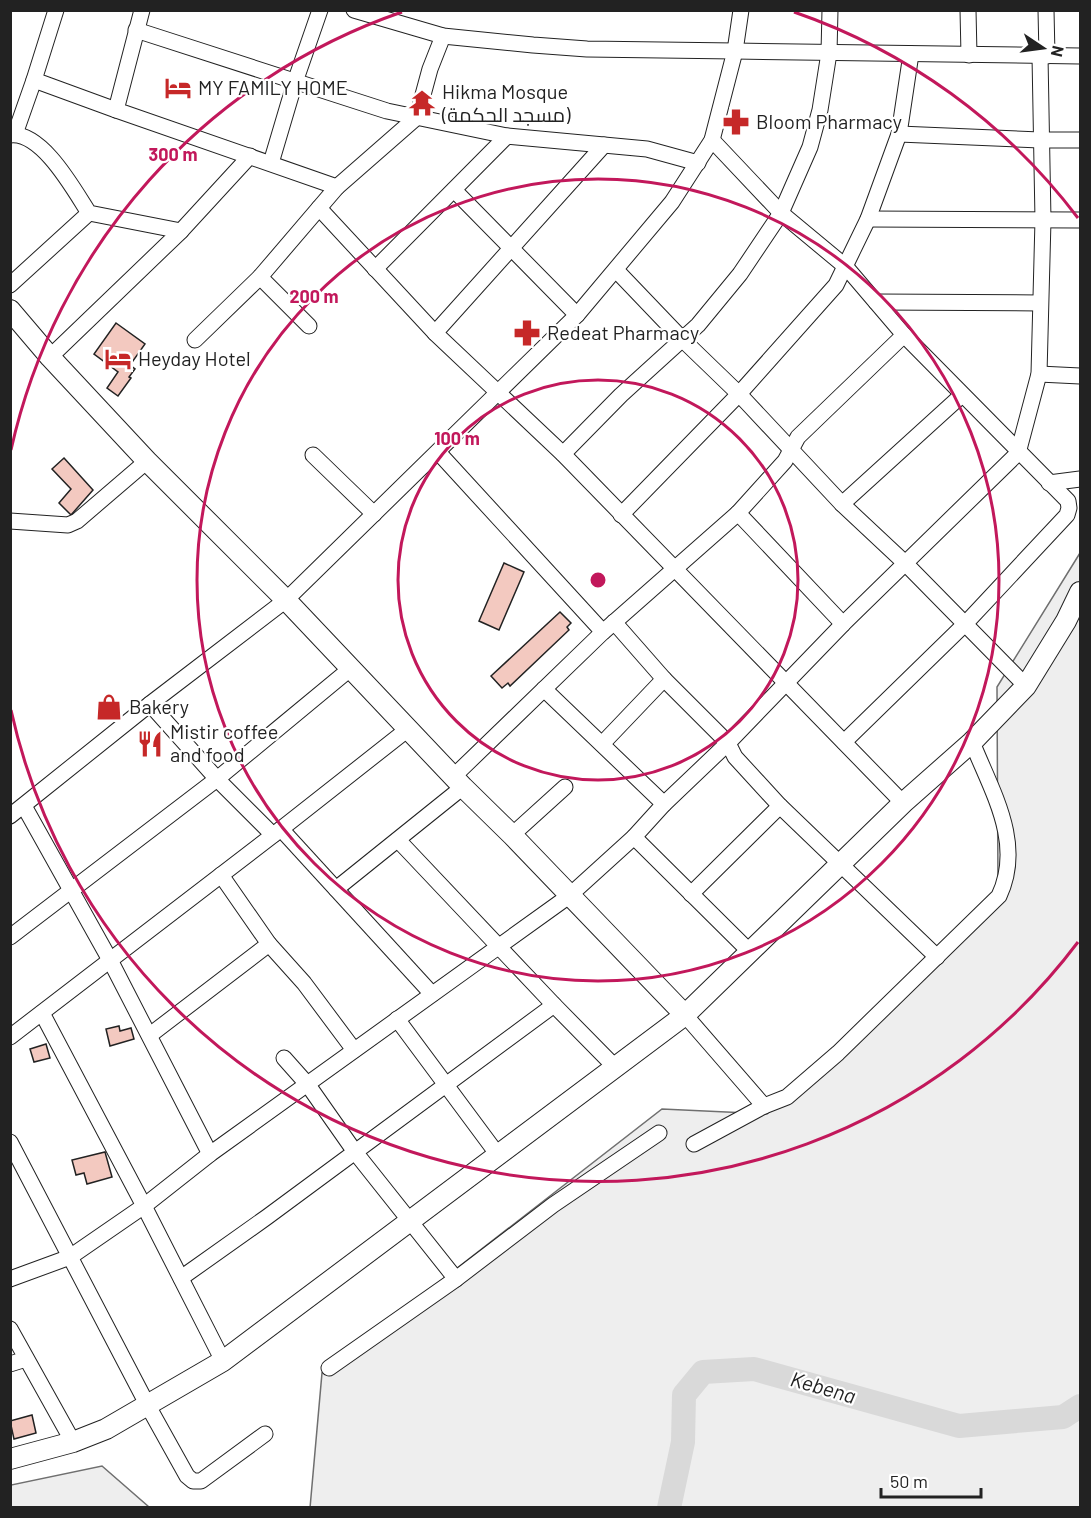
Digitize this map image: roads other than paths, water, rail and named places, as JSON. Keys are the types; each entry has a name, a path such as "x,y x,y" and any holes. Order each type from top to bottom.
{"main road":[{"path":"10,310 50,357 147,461 286,600 458,782 685,1015"},
{"path":"10,1459 73,1442 106,1429 223,1361 685,1015 903,803 972,742 1026,686 1066,621 1080,592"}],"street":[{"path":"56,10 34,80 13,134 41,147 51,156 89,213 181,231"},
{"path":"116,110 142,10"},
{"path":"271,164 295,82 320,10"},
{"path":"354,10 443,36 588,49 1080,56"},
{"path":"10,816 150,704 286,600 577,315 672,202 712,140 735,51 741,10"},
{"path":"563,454 621,395 698,325 740,274 782,213 810,147 820,110 829,53 830,10"},
{"path":"968,10 969,55"},
{"path":"10,1279 70,1257 144,1206 210,1154 569,896 634,837 663,804 728,743 843,624 1018,453 1039,374 1043,220 1040,140 1046,10"},
{"path":"136,30 387,111 507,136 647,149 698,163"},
{"path":"195,340 260,277 337,187 417,117 429,69 443,36"},
{"path":"621,515 739,394 836,285 868,219 898,134 912,54"},
{"path":"34,80 337,187"},
{"path":"898,134 1080,140"},
{"path":"375,269 507,136"},
{"path":"712,140 782,213 846,267 904,335 1018,453 1068,501 1067,515 966,623 844,742"},
{"path":"435,333 604,145"},
{"path":"50,357 181,231 250,156"},
{"path":"454,190 577,315"},
{"path":"319,208 435,333 563,454 903,803"},
{"path":"10,285 89,213"},
{"path":"868,219 1080,220"},
{"path":"616,270 739,394 842,504 966,623 1026,686"},
{"path":"260,277 309,326"},
{"path":"876,302 1040,303"},
{"path":"336,889 398,840 458,782 544,690 608,627 738,513 785,461 798,438 904,335"},
{"path":"1039,374 1080,376"},
{"path":"842,504 962,394"},
{"path":"438,452 608,627 728,743 735,757 780,806 938,957"},
{"path":"313,454 374,514"},
{"path":"10,521 68,525 76,521 147,461"},
{"path":"1049,483 1080,479"},
{"path":"738,513 843,624"},
{"path":"10,937 217,779 350,669"},
{"path":"602,744 664,679"},
{"path":"544,690 663,804"},
{"path":"150,704 217,779 277,832 336,889 432,994"},
{"path":"10,1037 408,729"},
{"path":"694,1144 764,1106 786,1097 795,1090 838,1053 999,896 1006,880 1009,861 1004,821 972,742"},
{"path":"512,835 565,787"},
{"path":"24,806 110,960 210,1154"},
{"path":"691,894 780,806"},
{"path":"634,837 751,952"},
{"path":"398,840 616,1068"},
{"path":"221,875 269,944 304,983 354,1050"},
{"path":"150,1035 269,944"},
{"path":"181,1278 554,1005"},
{"path":"42,1013 223,1361"},
{"path":"685,1015 764,1106"},
{"path":"397,1019 498,1155"},
{"path":"284,1058 308,1085 355,1152 456,1279"},
{"path":"329,1368 456,1279 553,1205 659,1133"},
{"path":"10,1142 187,1476 201,1481 265,1434"},
{"path":"10,1329 73,1442"},
{"path":"10,1364 26,1359"}],"waterway":[{"name":"Kebena","path":"669,1508 683,1442 684,1395 703,1372 754,1369 959,1426 1063,1417 1080,1406"}],"place":[{"name":"MY FAMILY HOME","path":"178,88"},
{"name":"Hikma Mosque (مسجد الحكمة)","path":"422,103"},
{"name":"Bloom Pharmacy","path":"736,122"},
{"name":"Redeat Pharmacy","path":"527,333"},
{"name":"Heyday Hotel","path":"118,359"},
{"name":"Bakery","path":"109,707"},
{"name":"Mistir coffee and food","path":"150,744"}]}
